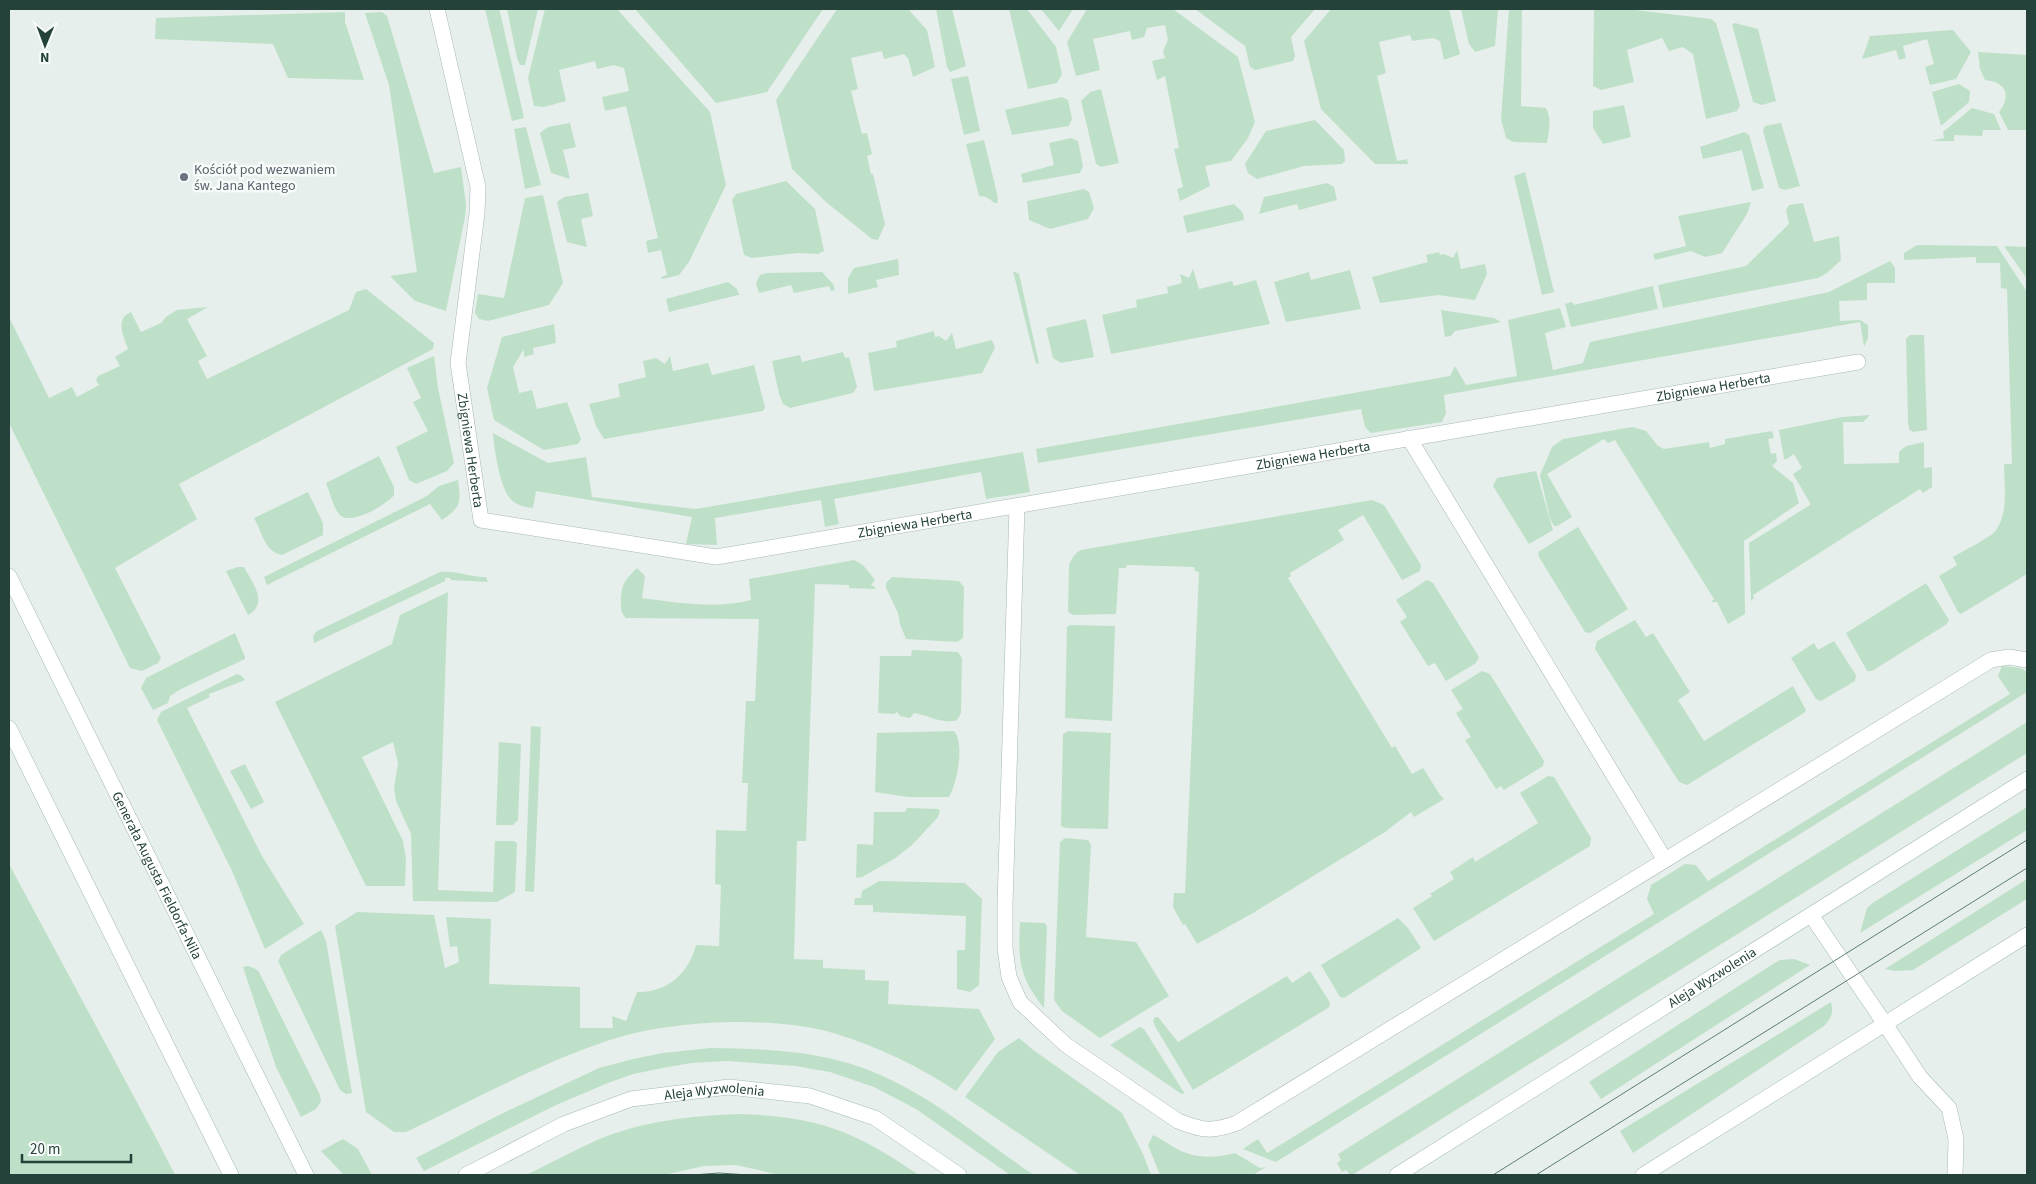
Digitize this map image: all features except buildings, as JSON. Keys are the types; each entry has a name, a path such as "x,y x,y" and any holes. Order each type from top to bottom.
{"street":[{"name":"Zbigniewa Herberta","path":"437,9 478,187 477,213 458,363 481,520 716,557 1858,362"},
{"path":"1410,438 1665,860"},
{"path":"1017,506 1005,905 1005,948 1010,977 1020,1002 1066,1046 1178,1121 1196,1129 1218,1130 1237,1123 1991,660 2009,657 2027,660"},
{"name":"Generała Augusta Fieldorfa-Nila","path":"9,576 306,1175"},
{"path":"9,728 231,1175"},
{"name":"Aleja Wyzwolenia","path":"1397,1175 2027,780"},
{"path":"1811,915 1920,1077 1949,1108 1956,1139 1955,1175"},
{"path":"1643,1175 2027,935"},
{"name":"Aleja Wyzwolenia","path":"466,1175 564,1124 631,1099 728,1087 810,1096 875,1118 960,1175"}],"green space":[{"path":"485,9 499,9 524,118 512,121"},
{"path":"507,9 538,9 525,65 520,65 517,58"},
{"path":"545,9 617,9 710,112 726,185 689,262 679,275 662,279 661,277 667,275 661,250 648,253 646,241 658,238 626,106 605,111 602,97 629,91 624,68 614,65 597,69 595,61 559,70 566,101 544,107 534,106 528,78"},
{"path":"635,9 823,9 767,92 716,103"},
{"path":"837,9 908,9 927,30 935,67 913,77 908,58 904,54 884,59 882,51 851,58 858,89 851,91 862,134 867,133 872,154 867,156 885,224 878,240 872,239 826,202 792,169 776,100"},
{"path":"936,9 952,9 966,66 950,72 947,67"},
{"path":"1009,9 1027,9 1056,47 1062,74 1057,83 1028,89"},
{"path":"1041,9 1073,9 1059,31"},
{"path":"1087,9 1173,9 1238,57 1255,122 1248,138 1231,161 1205,166 1210,186 1180,201 1177,189 1183,187 1174,149 1179,148 1165,76 1157,80 1152,61 1165,58 1163,51 1168,40 1165,25 1147,28 1144,37 1132,40 1130,31 1093,39 1100,70 1076,76 1067,42"},
{"path":"1195,9 1315,9 1291,37 1295,56 1293,61 1255,70 1250,67 1245,46"},
{"path":"1331,9 1449,9 1460,54 1444,60 1440,41 1433,38 1412,41 1410,35 1379,42 1386,73 1377,76 1397,161 1407,159 1408,164 1375,164 1321,109 1304,41"},
{"path":"1461,9 1498,9 1495,46 1475,52 1469,44"},
{"path":"1509,9 1522,9 1521,106 1546,108 1549,121 1547,143 1513,142 1506,138 1501,119"},
{"path":"1594,9 1627,9 1711,19 1716,23 1740,105 1737,111 1706,119 1693,54 1683,47 1669,51 1662,38 1627,50 1634,82 1601,90 1593,86"},
{"path":"345,12 345,22 364,80 288,78 273,44 155,39 156,18"},
{"path":"382,12 387,16 434,173 461,167 466,205 465,217 446,311 415,301 390,276 417,272 389,85 365,13"},
{"path":"1735,23 1758,29 1776,101 1762,105 1753,102 1732,24"},
{"path":"1953,30 1971,52 1956,79 1930,85 1925,67 1934,64 1927,39 1903,46 1906,58 1899,60 1896,50 1862,59 1870,36"},
{"path":"1978,52 2027,55 2027,130 2008,130 1999,112 2005,100 2005,90 1998,83 1985,80 1980,69"},
{"path":"968,76 980,131 964,135 951,79"},
{"path":"1959,84 1970,91 1969,102 1941,126 1932,92"},
{"path":"1101,89 1119,163 1101,167 1096,164 1081,101 1090,92"},
{"path":"1062,97 1068,100 1072,119 1069,126 1012,135 1005,110"},
{"path":"1624,105 1631,137 1603,144 1593,128 1593,111"},
{"path":"1972,108 1994,114 2001,130 1983,130 1982,136 1954,135 1954,141 1932,141 1944,138 1943,132"},
{"path":"1315,120 1344,150 1345,161 1342,164 1304,166 1257,179 1248,173 1245,164 1266,131"},
{"path":"570,123 576,147 563,150 570,179 551,173 540,133 548,127"},
{"path":"1781,123 1800,186 1785,190 1779,188 1763,131 1765,126"},
{"path":"526,127 541,185 525,189 514,129"},
{"path":"1744,132 1749,135 1764,188 1752,191 1742,150 1703,159 1700,147"},
{"path":"1071,138 1078,141 1083,166 1080,173 1023,183 1021,174 1054,165 1049,143"},
{"path":"984,140 998,198 997,203 986,197 979,196 966,144"},
{"path":"1525,172 1554,292 1542,295 1514,176"},
{"path":"786,181 815,209 824,251 818,254 798,253 752,258 744,255 732,200 736,194"},
{"path":"1327,183 1334,187 1337,200 1299,210 1297,204 1259,214 1264,197"},
{"path":"1084,189 1089,192 1094,208 1088,219 1050,229 1029,220 1027,201"},
{"path":"588,193 593,216 581,219 587,247 567,242 557,202 564,197"},
{"path":"543,195 563,283 549,305 488,321 479,319 475,313 478,294 504,298 525,198"},
{"path":"1751,202 1747,214 1722,253 1705,257 1691,251 1655,260 1653,254 1686,246 1678,216"},
{"path":"1803,203 1814,242 1839,236 1841,260 1827,273 1818,278 1663,308 1658,285 1746,266 1789,224 1786,210 1789,205"},
{"path":"1234,204 1243,213 1244,220 1187,233 1183,216"},
{"path":"1917,245 1997,246 2027,292 2027,574 1961,614 1958,612 1939,576 1957,565 1953,557 1983,540 1996,530 2003,515 2004,507 2004,464 2012,464 2007,289 2001,288 2000,263 1976,263 1976,257 1904,260 1904,253"},
{"path":"2004,246 2027,247 2027,279"},
{"path":"1457,250 1461,269 1485,264 1487,274 1475,300 1438,295 1380,303 1372,277 1428,262 1426,255 1439,252 1440,255 1444,254 1453,258"},
{"path":"898,259 899,275 876,280 878,287 848,294 848,278 854,268"},
{"path":"1890,261 1895,268 1895,283 1867,283 1867,300 1839,301 1840,321 1860,320 1868,325 1868,338 1864,347 1860,322 1444,395 1446,413 1442,422 1371,433 1365,427 1361,409 1038,463 1036,449 1450,376 1455,366 1466,385 1517,376 1508,320 1560,308 1566,327 1545,333 1553,370 1583,363 1590,342 1829,292"},
{"path":"1193,269 1199,289 1232,281 1234,286 1256,280 1270,324 1111,354 1102,315 1137,307 1136,300 1168,293 1167,287 1182,283 1180,274 1189,278"},
{"path":"1350,270 1361,309 1286,322 1274,282 1309,272 1311,280"},
{"path":"1013,271 1019,274 1039,363 1036,364"},
{"path":"822,272 833,284 835,290 831,291 829,286 794,293 791,285 759,293 756,283 760,275 767,273"},
{"path":"728,282 737,289 739,295 669,312 666,299"},
{"path":"1653,286 1658,309 1571,327 1565,304 1572,302 1574,305"},
{"path":"366,289 434,343 433,349 179,484 197,519 115,568 161,658 158,663 142,671 130,668 9,423 9,317 49,398 72,387 77,397 99,385 96,380 98,376 120,366 115,357 128,349 122,324 126,315 131,312 141,332 161,323 166,317 177,310 208,307 187,319 207,356 198,361 207,379 349,310 356,292"},
{"path":"1441,310 1494,318 1501,322 1455,331 1451,336 1445,337"},
{"path":"1086,319 1094,357 1061,363 1053,358 1046,328"},
{"path":"554,324 556,343 533,348 534,354 524,357 524,349 513,367 519,393 532,390 537,409 567,402 581,439 578,444 544,450 494,420 487,388 502,337"},
{"path":"934,331 935,337 939,336 946,341 952,333 956,349 992,340 995,348 982,373 874,391 868,353 897,347 896,341"},
{"path":"1910,335 1924,335 1927,430 1913,432 1909,429 1908,422 1906,339"},
{"path":"843,352 845,358 849,357 857,387 853,393 790,408 783,404 772,361 800,355 802,362"},
{"path":"434,356 438,388 454,463 447,471 416,484 409,480 396,447 428,431 413,402 421,398 407,368"},
{"path":"670,356 673,371 708,363 712,375 754,365 765,407 763,411 604,439 596,426 589,404 620,397 618,384 646,377 643,361 656,358 665,364"},
{"path":"1870,415 1863,422 1843,422 1844,464 1899,463 1899,452 1906,446 1924,442 1924,468 1932,467 1932,487 1923,493 1920,489 1753,595 1754,598 1751,601 1749,543 1810,505 1793,474 1802,468 1794,454 1785,460 1779,430 1842,417"},
{"path":"1632,427 1646,431 1658,446 1664,449 1709,442 1710,448 1725,444 1725,439 1772,431 1774,438 1768,439 1771,454 1776,453 1777,461 1772,466 1793,483 1799,503 1744,541 1745,614 1728,624 1717,602 1711,602 1714,599 1615,440 1608,443 1604,439 1547,474 1572,517 1557,526 1554,526 1550,518 1540,475 1552,447 1563,439"},
{"path":"493,433 548,463 586,457 592,497 696,509 1023,452 1030,492 986,499 981,472 834,499 839,524 825,527 821,500 715,518 717,545 686,544 692,517 536,491 533,508 517,504 509,497 500,476"},
{"path":"379,456 394,487 394,495 376,509 360,516 345,518 340,515 326,483"},
{"path":"1536,471 1553,530 1529,544 1493,486 1497,478"},
{"path":"458,480 458,504 453,512 442,520 430,504 267,585 264,577 427,496 439,486"},
{"path":"308,492 323,523 323,535 282,555 276,553 268,546 254,518"},
{"path":"1372,500 1384,505 1421,565 1420,571 1402,580 1363,515 1338,530 1344,540 1290,573 1291,576 1288,578 1392,748 1395,746 1412,774 1423,768 1444,799 1414,817 1411,812 1385,832 1253,913 1197,944 1173,907 1174,893 1185,893 1199,572 1195,571 1194,567 1127,565 1126,568 1119,568 1116,614 1073,615 1068,612 1069,565 1074,556 1081,550"},
{"path":"1578,527 1628,609 1590,633 1585,632 1539,557 1538,552"},
{"path":"854,560 863,565 875,580 871,585 876,589 849,588 849,585 815,584 806,841 797,841 794,959 823,960 823,968 865,970 865,980 889,981 888,1004 979,1009 995,1039 956,1091 897,1057 833,1033 783,1024 726,1022 644,1031 593,1046 512,1080 406,1132 394,1132 366,1112 335,926 357,912 434,915 445,968 459,962 457,946 450,947 446,917 491,919 489,984 580,987 580,1028 613,1028 612,1016 626,1021 637,992 658,989 675,979 688,964 696,945 719,946 721,885 715,884 716,830 746,831 748,783 742,783 746,701 755,701 759,619 626,618 621,608 621,597 624,584 629,576 637,568 645,576 642,598 710,605 751,600 749,579"},
{"path":"244,567 257,593 258,605 248,615 226,571"},
{"path":"440,572 486,577 488,582 445,578 445,581 314,643 313,636 317,631"},
{"path":"892,577 959,581 964,587 963,638 957,642 906,639 898,613 886,588 886,583"},
{"path":"1427,580 1433,583 1479,657 1476,663 1446,681 1435,663 1428,666 1400,622 1407,617 1396,600"},
{"path":"1926,583 1949,620 1947,624 1872,671 1867,671 1846,633"},
{"path":"448,592 438,890 493,892 495,841 514,841 517,843 515,892 497,902 413,901 411,834 396,801 394,788 398,763 393,742 362,757 403,841 406,859 405,886 366,886 275,702 392,644 400,615"},
{"path":"1635,620 1646,637 1653,633 1690,692 1678,700 1704,741 1793,686 1806,710 1687,785 1679,782 1595,649 1597,641"},
{"path":"1070,625 1115,626 1112,721 1065,718 1067,627"},
{"path":"235,633 245,659 181,689 170,696 168,703 153,710 141,688 146,678"},
{"path":"1834,641 1856,675 1855,681 1821,701 1816,699 1791,658 1814,643 1818,650"},
{"path":"912,650 958,652 962,658 961,713 957,720 941,721 914,713 910,718 900,716 897,712 894,714 878,713 880,656 911,656"},
{"path":"2002,666 2021,668 2027,672 2027,692 1276,1162 1243,1149 1258,1139 1267,1153 1654,914 1647,899 1651,885 1685,864 1696,865 1708,881 2010,694 1998,676"},
{"path":"1482,671 1490,674 1544,761 1543,766 1504,790 1501,786 1496,789 1465,740 1471,737 1456,713 1463,709 1451,690"},
{"path":"237,674 245,680 209,694 210,697 187,708 262,856 304,924 265,949 232,871 157,720 161,712"},
{"path":"2027,722 2027,753 1352,1175 1346,1170 1342,1172 1337,1163 1341,1160 1338,1154"},
{"path":"531,726 541,727 534,892 525,891"},
{"path":"954,731 959,745 959,764 955,783 949,797 908,797 875,792 877,733"},
{"path":"1068,731 1111,733 1108,829 1066,828 1061,826 1063,734"},
{"path":"499,742 521,744 518,820 513,825 496,825"},
{"path":"245,764 264,802 251,809 230,771"},
{"path":"1548,776 1554,777 1591,838 1590,846 1434,941 1413,908 1432,896 1430,894 1454,879 1450,872 1473,857 1475,862 1538,823 1520,793"},
{"path":"2027,807 2027,830 1860,933 1867,908 1874,902"},
{"path":"907,808 938,809 940,811 938,817 912,845 894,859 862,877 856,878 857,844 873,845 874,812 905,812"},
{"path":"1065,838 1088,840 1091,845 1086,937 1136,942 1169,996 1100,1038 1062,1011 1054,1000 1060,842"},
{"path":"9,864 153,1132 175,1175 9,1175"},
{"path":"2027,879 2027,899 1913,970 1895,971 1885,969"},
{"path":"879,881 965,883 982,899 979,985 970,992 957,989 957,950 965,950 966,916 873,912 873,905 854,905 855,898 861,898 862,891"},
{"path":"1398,918 1408,928 1421,948 1344,998 1340,997 1321,965"},
{"path":"1020,922 1045,923 1047,927 1044,1008 1029,987 1022,968 1019,947"},
{"path":"321,930 326,941 352,1093 346,1094 340,1090 278,961 281,955"},
{"path":"1794,959 1810,965 1601,1099 1589,1082 1773,964 1780,960"},
{"path":"248,966 259,972 320,1095 321,1101 316,1109 301,1117 276,1067 243,967"},
{"path":"1310,971 1329,1001 1330,1005 1328,1008 1193,1090 1156,1028 1153,1021 1155,1017 1158,1017 1178,1042 1287,976 1292,983"},
{"path":"1831,1002 1831,1015 1824,1026 1633,1153 1620,1131"},
{"path":"1140,1027 1144,1029 1185,1094 1180,1093 1110,1045"},
{"path":"1019,1038 1122,1113 1143,1154 1151,1175 1080,1175 965,1097 998,1052"},
{"path":"710,1048 764,1050 814,1055 863,1068 887,1078 928,1100 1034,1175 1010,1175 916,1109 874,1087 830,1072 795,1066 728,1061 691,1063 633,1074 556,1105 424,1171 416,1158 499,1115 599,1068 663,1053"},
{"path":"737,1114 790,1118 833,1128 854,1136 919,1175 780,1175 736,1165 704,1166 664,1175 526,1175 592,1142 635,1127 685,1118"},
{"path":"1153,1135 1191,1155 1213,1157 1235,1153 1260,1168 1266,1167 1253,1175 1160,1175 1148,1145"},
{"path":"343,1139 358,1149 372,1175 344,1175 321,1151"}],"tram line":[{"path":"1493,1175 2027,840"},
{"path":"1536,1175 2027,868"},
{"path":"693,1175 719,1173 748,1175"}],"place":[{"name":"Kościół pod wezwaniem św. Jana Kantego","path":"184,177"}]}
